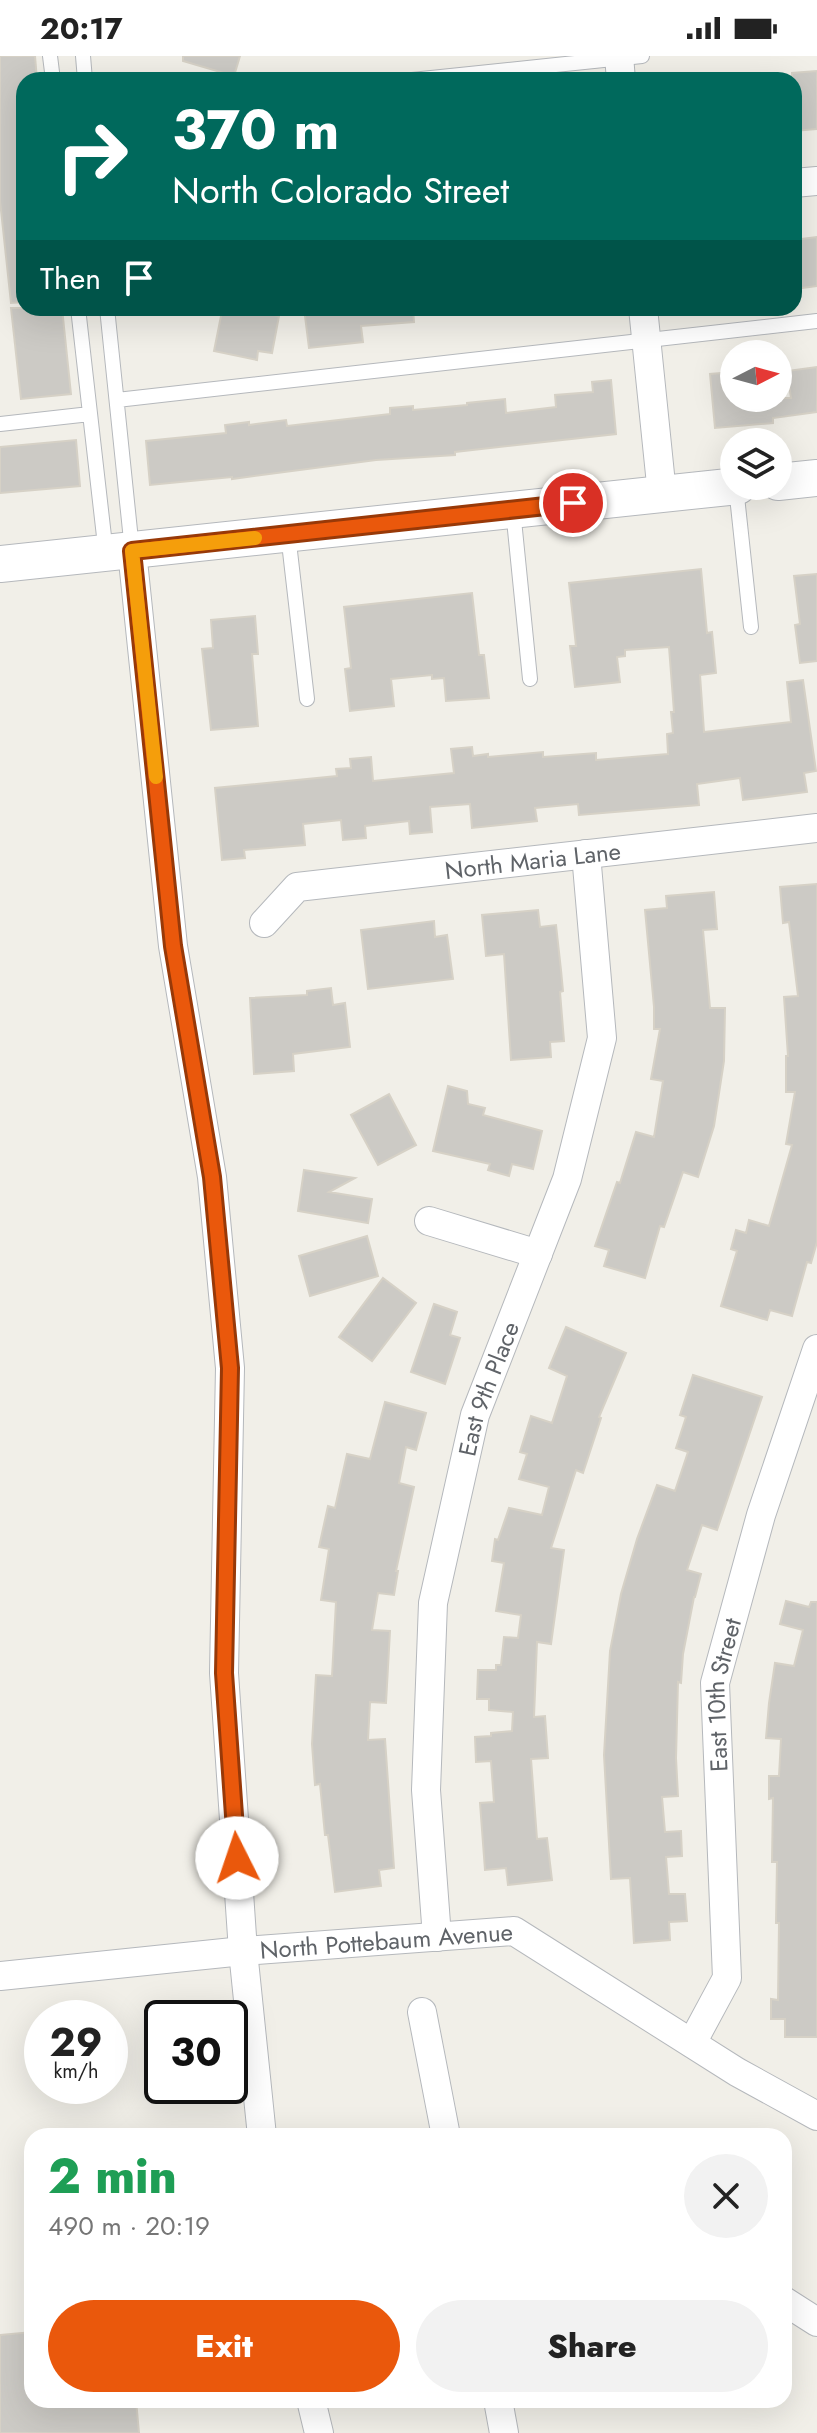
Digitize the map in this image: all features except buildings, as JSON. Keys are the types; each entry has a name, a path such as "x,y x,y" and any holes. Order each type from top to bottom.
{"street":[{"path":"644,316 662,494"},
{"path":"792,481 817,478"},
{"path":"0,564 720,488"},
{"path":"119,552 173,946 212,1177 230,1368 224,1673 243,1951 261,2128"},
{"name":"North Maria Lane","path":"264,923 297,887 817,828"},
{"name":"East 9th Place","path":"437,1937 426,1790 433,1603 475,1415 567,1179 602,1038 586,854"},
{"path":"429,1221 538,1254"},
{"name":"East 10th Street","path":"692,2043 727,1978 715,1683 761,1515 817,1349"},
{"name":"North Pottebaum Avenue","path":"0,1976 243,1951 514,1931 737,2072 817,2116"},
{"path":"422,2012 444,2128"},
{"path":"792,2306 817,2322"},
{"path":"313,2408 319,2433"},
{"path":"499,2408 504,2433"}],"lane":[{"path":"512,72 625,63"},
{"path":"79,316 90,414 119,552"},
{"path":"108,316 117,400 119,552"},
{"path":"117,400 817,321"},
{"path":"0,424 90,414"},
{"path":"738,500 751,627"},
{"path":"513,510 530,679"},
{"path":"288,534 307,699"}],"slow traffic":[{"path":"156,777 132,551 255,538"}],"route":[{"path":"237,1858 224,1673 230,1368 212,1177 173,946 132,551 573,503"}]}
